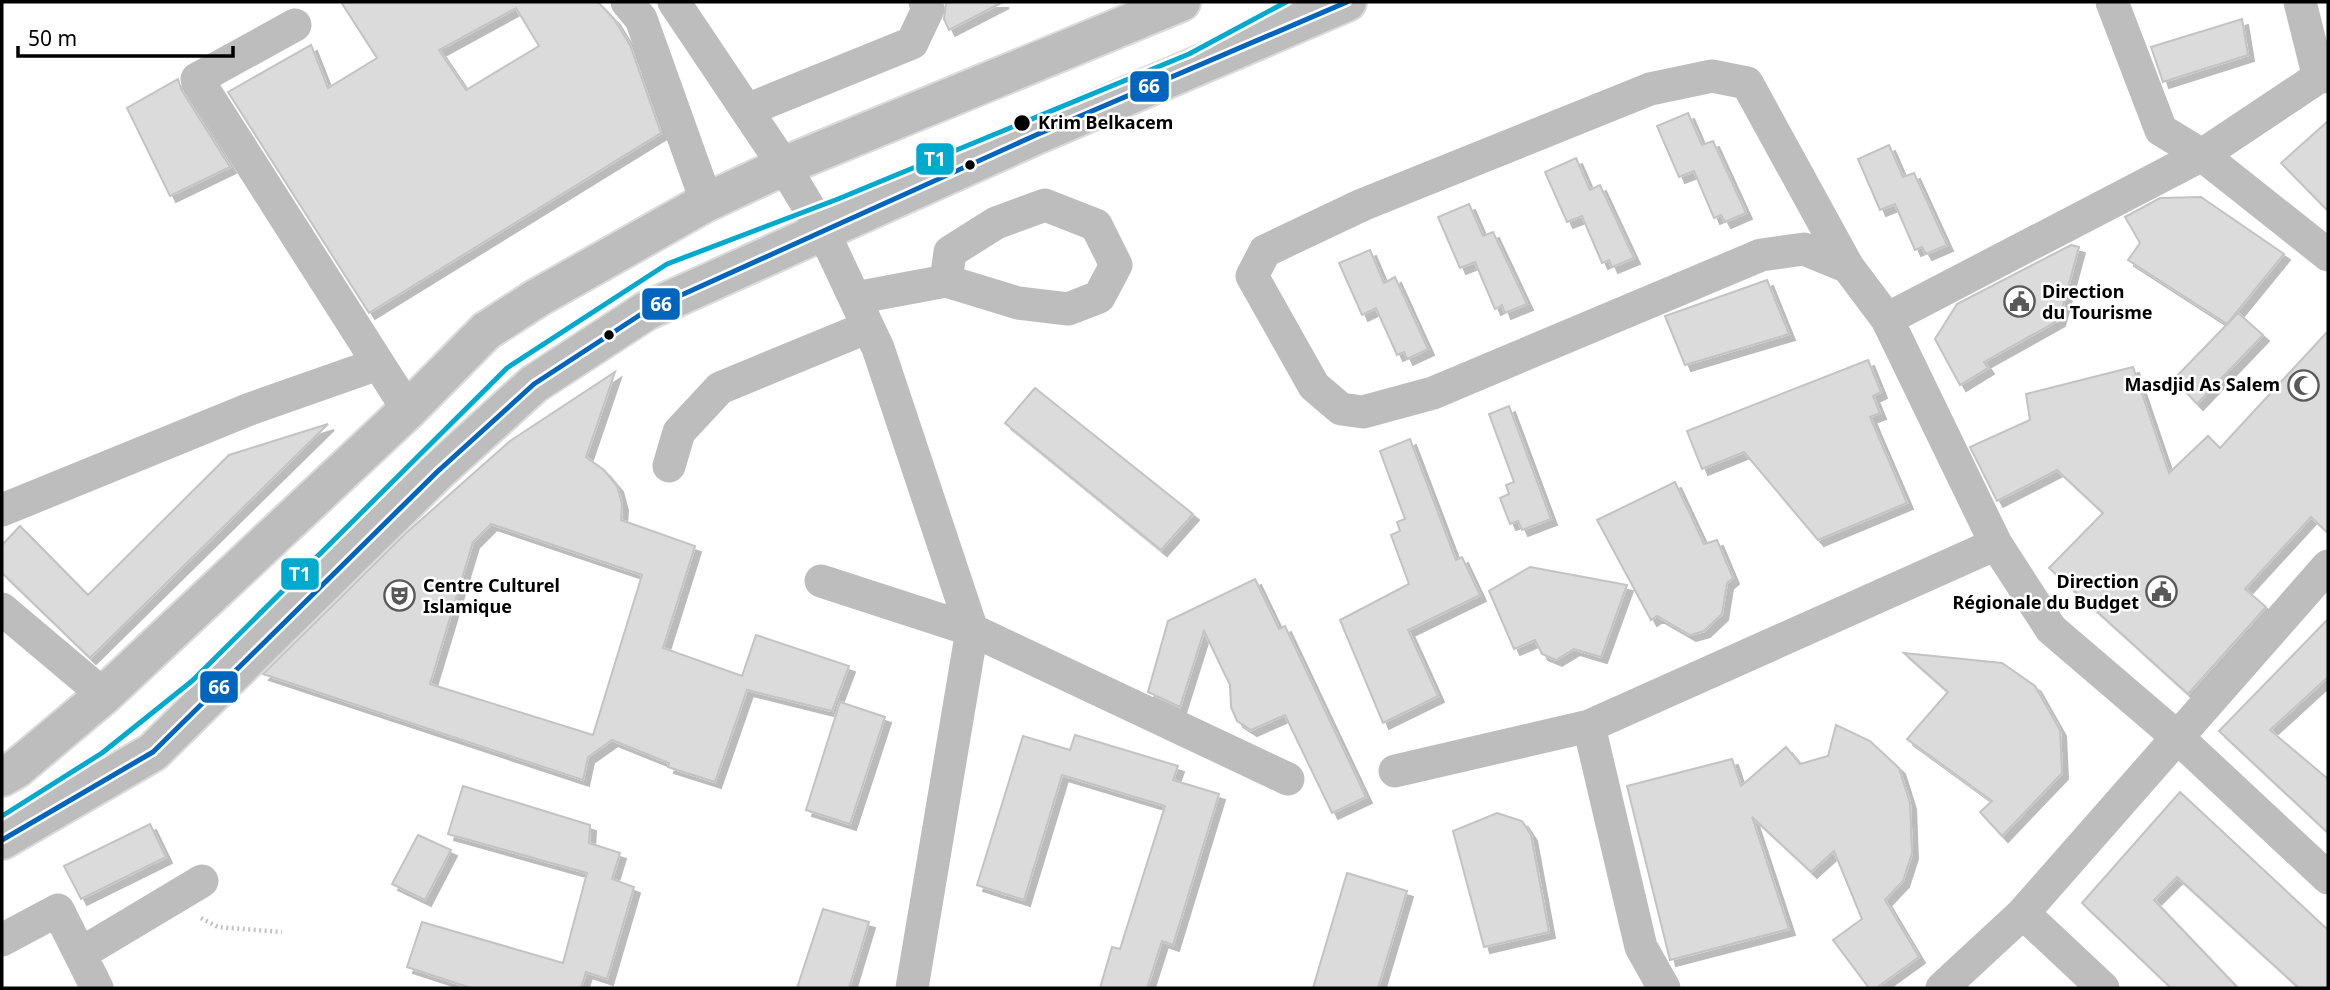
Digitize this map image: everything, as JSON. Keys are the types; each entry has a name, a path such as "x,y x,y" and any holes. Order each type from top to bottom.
{"main road":[{"path":"2,840 153,752 437,472 534,384 646,311 1347,2"},
{"path":"2,777 16,769 104,695 408,410 486,331 537,298 703,204 784,166 1171,4"}],"street":[{"path":"627,2 641,19 702,188 703,204"},
{"path":"674,2 784,166 823,231 878,348 972,630 912,988"},
{"path":"747,110 912,43 928,9 925,2"},
{"path":"2112,2 2161,130 2202,155 2328,255"},
{"path":"1886,319 2202,155 2324,74 2300,2"},
{"path":"295,25 197,79 408,410"},
{"path":"1849,267 1804,249 1761,255 1433,393 1363,412 1341,409 1314,386 1252,276 1265,251 1362,205 1650,89 1712,76 1747,83 1849,267 1886,319 1996,544 2051,629 2176,736 2328,878"},
{"path":"669,466 679,432 720,388 861,313 946,281 1018,303 1068,309 1099,297 1116,265 1096,225 1045,205 996,223 950,253 946,281"},
{"path":"2,510 250,409 378,364"},
{"path":"1395,771 1588,726 1996,544"},
{"path":"1942,988 2023,913 2176,736 2328,568"},
{"path":"821,581 972,630 1288,779"},
{"path":"2,609 104,695"},
{"path":"1588,726 1641,947 1664,988"},
{"path":"80,954 193,886"},
{"path":"2,940 58,910 97,988"},
{"path":"2023,913 2103,988"}],"path":[{"path":"193,886 202,919 218,927 282,932"}],"building":[{"path":"341,2 598,2 614,19 630,45 661,133 369,313 228,92 311,45 328,88 377,58","holes":["516,8 539,46 466,90 439,50"]},
{"path":"946,2 1003,2 949,30 944,19"},
{"path":"2242,19 2248,55 2163,82 2151,47"},
{"path":"178,79 181,89 230,167 170,196 127,108"},
{"path":"1688,113 1702,145 1713,141 1746,213 1725,222 1721,215 1714,218 1694,171 1679,177 1657,126"},
{"path":"2328,121 2328,211 2281,163"},
{"path":"1889,145 1903,177 1914,173 1947,245 1926,254 1922,247 1915,250 1895,204 1880,210 1858,159"},
{"path":"1576,158 1590,190 1600,185 1634,258 1612,267 1609,260 1602,263 1582,216 1567,222 1545,172"},
{"path":"2201,197 2284,254 2227,324 2128,260 2140,243 2125,217 2160,198"},
{"path":"1469,204 1483,236 1493,232 1527,304 1505,313 1502,305 1495,309 1475,262 1460,268 1438,217"},
{"path":"2071,245 2079,247 2059,320 1984,362 1988,368 1960,385 1935,339 1957,304"},
{"path":"1370,250 1384,283 1395,277 1428,349 1407,359 1404,352 1397,355 1376,308 1362,315 1339,263"},
{"path":"1767,280 1789,334 1685,365 1665,316"},
{"path":"2238,313 2263,335 2197,404 2174,379"},
{"path":"2328,331 2328,533 2311,517 2245,589 2266,607 2188,694 2049,568 2103,513 2057,470 1997,501 1970,447 2030,420 2026,394 2133,367 2169,473 2208,436 2220,448"},
{"path":"1868,360 1881,392 1873,396 1880,413 1870,417 1907,503 1818,540 1744,452 1702,469 1687,431"},
{"name":"Centre Culturel Islamique","path":"615,372 586,457 604,470 617,486 622,504 621,520 695,546 663,648 742,676 756,635 849,666 832,711 747,690 715,782 668,767 669,763 612,740 588,757 583,780 263,674 405,534 510,441","holes":["491,524 642,575 593,735 430,684 473,542"]},
{"path":"1035,388 1193,514 1161,550 1005,423"},
{"path":"1509,406 1551,519 1522,530 1518,521 1510,524 1500,498 1509,494 1506,485 1514,482 1489,414"},
{"path":"328,424 90,658 2,573 2,545 20,526 88,595 229,455"},
{"path":"1410,439 1456,560 1462,557 1480,595 1408,630 1438,696 1383,723 1340,620 1409,584 1391,535 1400,531 1397,522 1405,519 1380,451"},
{"path":"1675,482 1704,544 1717,540 1733,578 1727,583 1722,614 1704,631 1690,635 1657,616 1651,620 1597,520"},
{"path":"1530,567 1627,585 1601,657 1574,649 1556,660 1542,654 1535,640 1514,649 1489,591"},
{"path":"1255,579 1279,629 1285,626 1366,797 1332,813 1285,715 1251,730 1237,721 1231,707 1230,685 1204,631 1180,707 1148,692 1168,621"},
{"path":"2328,619 2328,677 2270,730 2328,779 2328,833 2219,731"},
{"path":"1904,653 2002,663 2035,686 2060,730 2062,773 2002,836 1980,812 1992,801 1907,739 1948,692"},
{"path":"840,702 885,717 850,824 806,810"},
{"path":"1836,725 1870,741 1899,768 1910,803 1912,853 1903,881 1885,900 1919,957 1876,988 1869,988 1833,940 1862,919 1834,851 1811,872 1752,817 1789,929 1670,960 1627,786 1732,759 1741,786 1786,747 1800,764 1828,756"},
{"path":"1075,735 1178,766 1173,780 1219,794 1173,945 1162,941 1147,988 1100,988 1112,947 1120,949 1165,806 1062,775 1024,900 977,885 1023,736 1070,750"},
{"path":"463,786 590,825 589,843 620,853 612,879 634,887 607,979 586,972 581,988 471,988 407,967 422,922 563,963 587,873 448,834"},
{"path":"2180,792 2328,930 2328,988 2299,988 2177,877 2154,900 2238,988 2171,988 2082,903"},
{"path":"1497,813 1522,821 1531,835 1549,932 1484,947 1453,831"},
{"path":"150,824 166,857 81,899 64,866"},
{"path":"418,835 451,850 425,900 392,884"},
{"path":"1347,873 1407,891 1378,988 1313,988"},
{"path":"823,909 869,922 849,988 797,988"}],"transit line":[{"name":"T1","path":"2,816 102,753 192,681 507,368 667,264 838,199 1189,54 1286,2"},
{"name":"66","path":"2,840 153,752 437,472 534,384 646,311 1036,135 1347,2"}],"place":[{"name":"Krim Belkacem","path":"1022,123"},
{"name":"Direction du Tourisme","path":"2019,302"},
{"name":"Masdjid As Salem","path":"2303,385"},
{"name":"Direction Régionale du Budget","path":"2162,592"},
{"name":"Centre Culturel Islamique","path":"400,596"}]}
